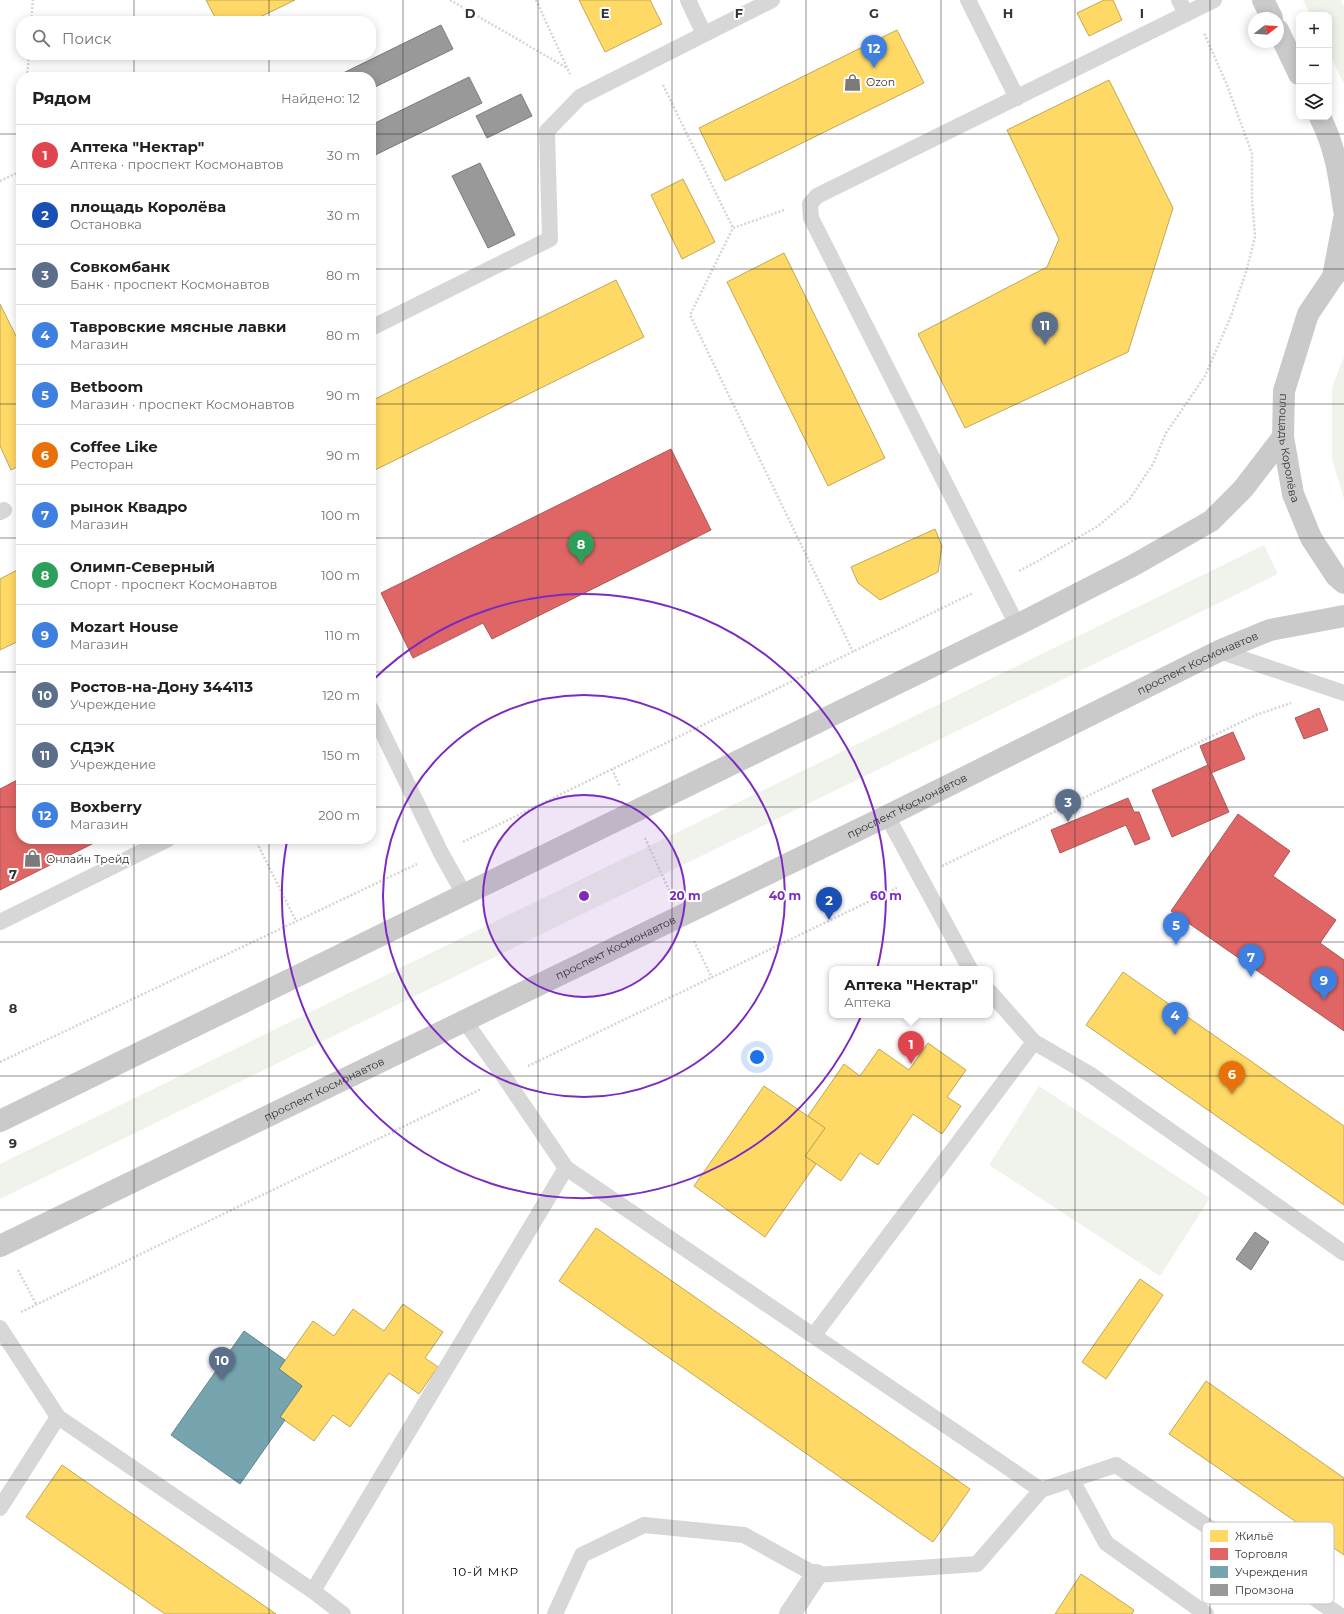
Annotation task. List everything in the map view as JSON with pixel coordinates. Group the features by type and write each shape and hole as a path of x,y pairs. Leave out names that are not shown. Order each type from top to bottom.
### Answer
{"main road":[{"path":"1263,0 1269,12"},
{"path":"1284,43 1296,68"},
{"path":"1322,120 1330,136 1337,166 1344,210"},
{"path":"1338,271 1344,219"},
{"name":"площадь Королёва","path":"1338,271 1308,314 1284,391 1283,438 1293,494 1311,538 1336,576 1344,583"},
{"path":"0,1121 1018,625 1134,565 1211,522 1244,489 1283,438"},
{"name":"проспект Космонавтов","path":"0,1246 887,816 1219,650 1270,630 1344,616"}],"street":[{"path":"790,1614 816,1575"}],"lane":[{"path":"688,0 704,34"},
{"path":"376,326 550,239 547,131 580,96 772,0"},
{"path":"968,0 1017,98"},
{"path":"1018,625 811,218 810,204 817,196 1017,98 1186,8 1214,0"},
{"path":"1219,650 1344,693"},
{"path":"377,737 464,894"},
{"path":"887,816 968,966"},
{"path":"0,922 158,844"},
{"path":"993,995 1034,1042 1091,1075 1344,1253"},
{"path":"464,1020 566,1168 1041,1490"},
{"path":"814,1335 1034,1042"},
{"path":"313,1591 566,1168"},
{"path":"0,1328 58,1417 313,1591 343,1614"},
{"path":"0,1508 58,1417"},
{"path":"555,1614 582,1555 644,1525 744,1535 816,1575 977,1564 1041,1490 1116,1465 1202,1523"},
{"path":"1072,1480 1106,1543 1206,1614"},
{"path":"1323,1604 1338,1614"}],"path":[{"path":"31,16 33,0"},
{"path":"450,0 567,68"},
{"path":"536,0 580,96"},
{"path":"0,1062 441,852 996,582 1038,561 1098,526 1129,500 1153,464 1166,433 1205,376 1231,316 1256,237 1252,200 1252,154 1227,85 1186,8"},
{"path":"27,72 29,60"},
{"path":"651,60 733,228"},
{"path":"0,181 16,173"},
{"path":"810,204 788,209 733,228 690,315 853,652"},
{"path":"18,1313 1256,715 1291,703"},
{"path":"632,812 712,978"},
{"path":"258,844 296,921"}],"shaded area":[{"path":"1303,0 1341,0 1344,7 1344,84 1332,59 1332,12 1309,12"},
{"path":"1344,356 1344,499 1332,459 1332,388"},
{"path":"1264,545 1278,574 0,1199 0,1164"},
{"path":"1039,1086 1210,1198 1160,1276 989,1165"}],"building: Жильё":[{"path":"206,0 295,0 262,16 214,16"},
{"path":"579,0 650,0 662,24 605,52"},
{"path":"1104,0 1113,0 1122,20 1089,36 1077,13"},
{"path":"897,30 924,83 725,181 699,128"},
{"path":"1109,80 1173,208 1128,352 965,428 918,334 1047,267 1059,239 1007,130"},
{"path":"683,179 715,242 682,259 651,195"},
{"path":"784,253 885,458 828,486 727,282"},
{"path":"616,280 644,337 376,470 376,399"},
{"path":"0,304 16,336 16,468 11,470 0,446"},
{"path":"935,529 942,546 938,572 880,600 858,583 851,567"},
{"path":"16,571 16,642 0,650 0,579"},
{"path":"1123,972 1344,1126 1344,1205 1086,1025"},
{"path":"928,1043 966,1070 947,1097 961,1106 942,1134 913,1114 878,1165 860,1153 841,1181 805,1156 825,1128 808,1116 844,1064 860,1076 879,1049 909,1070"},
{"path":"764,1086 825,1128 805,1156 816,1164 765,1237 694,1186"},
{"path":"596,1228 970,1489 933,1542 559,1281"},
{"path":"1140,1279 1163,1295 1106,1379 1082,1362"},
{"path":"403,1304 443,1332 425,1358 438,1367 419,1394 389,1373 350,1427 333,1415 314,1441 280,1417 302,1386 279,1369 313,1321 334,1336 353,1309 384,1331"},
{"path":"1206,1381 1344,1478 1344,1555 1334,1548 1334,1522 1296,1522 1169,1434"},
{"path":"62,1465 276,1614 165,1614 26,1517"},
{"path":"1081,1574 1134,1610 1132,1614 1055,1614"}],"building: Торговля":[{"path":"671,449 711,530 492,639 483,623 413,658 381,593"},
{"path":"1319,708 1328,730 1304,739 1295,718"},
{"path":"1233,732 1245,759 1211,773 1200,746"},
{"path":"1208,765 1229,812 1172,837 1152,790"},
{"path":"16,781 16,844 92,844 0,890 0,789"},
{"path":"1128,798 1134,812 1139,812 1150,839 1135,845 1126,825 1060,853 1051,830"},
{"path":"1238,814 1290,851 1273,876 1336,920 1320,943 1344,960 1344,1031 1171,911"}],"building: Учреждения":[{"path":"244,1331 285,1360 279,1369 302,1386 280,1417 285,1420 240,1484 171,1435"}],"building: Промзона":[{"path":"441,25 453,49 376,87 376,72 345,72 370,60 376,60 376,57"},
{"path":"469,77 482,103 376,155 376,123"},
{"path":"521,94 532,116 487,138 476,116"},
{"path":"480,163 515,235 488,248 452,176"},
{"path":"1255,1232 1269,1242 1251,1270 1236,1259"}],"place":[{"name":"Boxberry","path":"874,68"},
{"name":"Ozon","path":"853,82"},
{"name":"СДЭК","path":"1045,345"},
{"name":"Олимп-Северный","path":"581,564"},
{"name":"Совкомбанк","path":"1068,822"},
{"name":"Онлайн Трейд","path":"33,859"},
{"name":"площадь Королёва","path":"829,920"},
{"name":"Betboom","path":"1176,945"},
{"name":"рынок Квадро","path":"1251,977"},
{"name":"Mozart House","path":"1324,1000"},
{"name":"Тавровские мясные лавки","path":"1175,1035"},
{"name":"Аптека \"Нектар\"","path":"911,1064"},
{"name":"Coffee Like","path":"1232,1094"},
{"name":"Ростов-на-Дону 344113","path":"222,1380"}],"district":[{"name":"10-Й МКР","path":"486,1571"}]}
